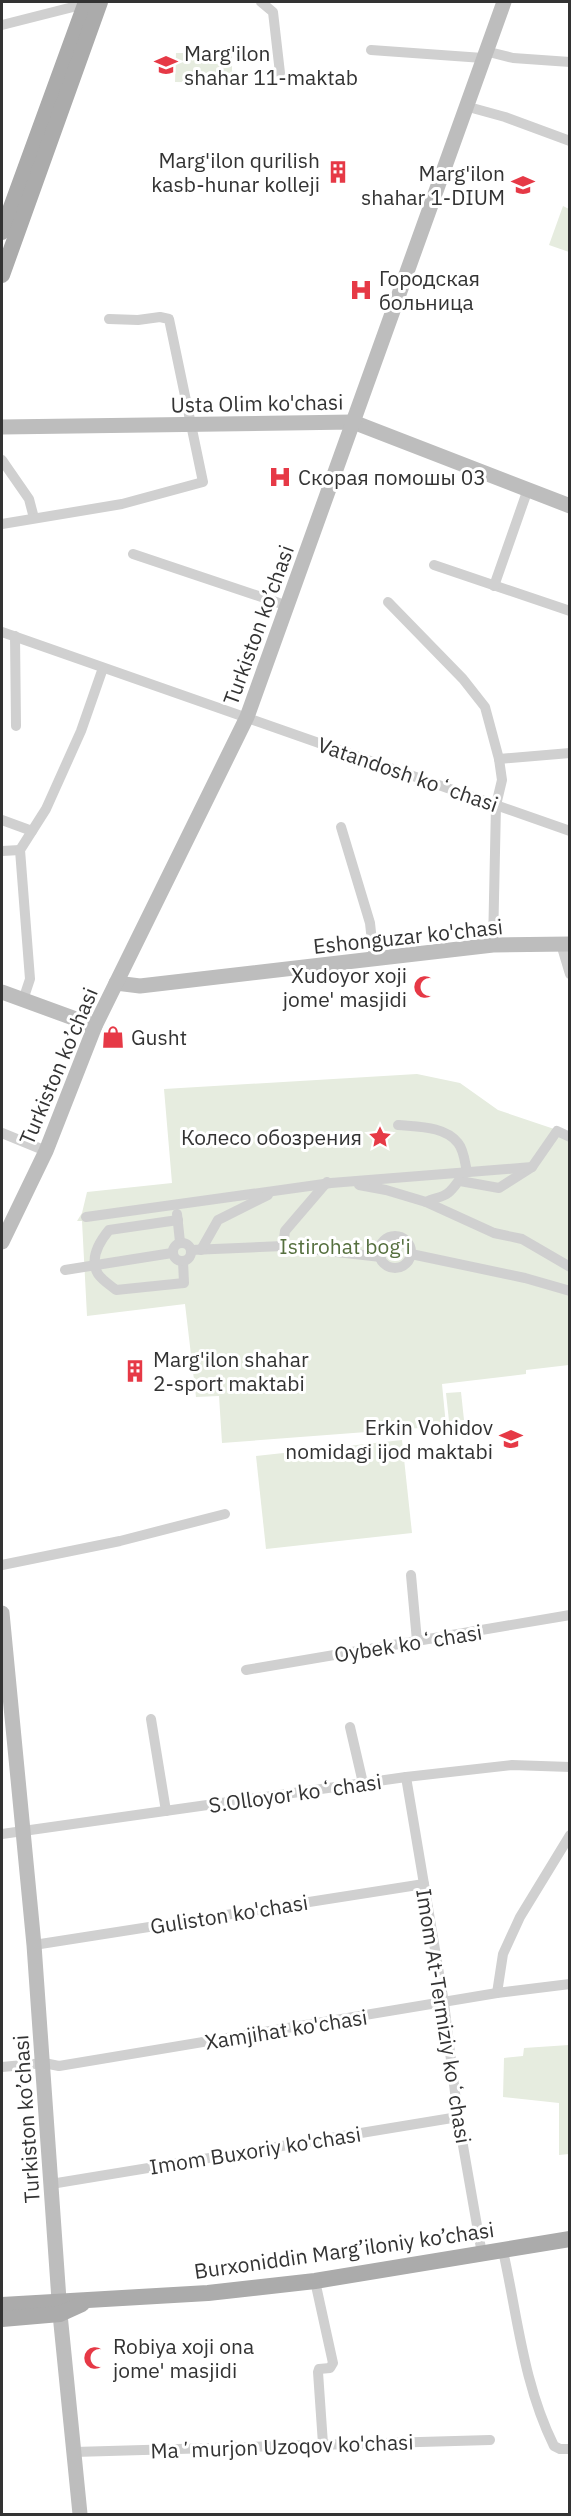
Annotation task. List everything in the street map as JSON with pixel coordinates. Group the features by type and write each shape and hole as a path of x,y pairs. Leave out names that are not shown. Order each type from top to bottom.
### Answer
{"main road":[{"name":"Turkiston ko’chasi","path":"2,1242 46,1151 96,1026 116,983 247,717 504,2"},
{"path":"2,232 90,6"},
{"path":"2,275 90,6"},
{"name":"Usta Olim ko'chasi","path":"2,427 353,422 570,506"},
{"name":"Eshonguzar ko'chasi","path":"116,983 140,986 492,945 565,944"},
{"path":"2,992 96,1026"},
{"name":"Turkiston ko’chasi","path":"2,1613 6,1720 22,1832 34,1945 44,2063 59,2307 80,2514"},
{"name":"Burxoniddin Marg’iloniy ko’chasi","path":"2,2319 88,2301 208,2293 315,2281 570,2239"},
{"name":"Burxoniddin Marg’iloniy ko’chasi","path":"2,2305 59,2307"}],"street":[{"path":"261,2 273,12 279,73"},
{"path":"2,25 90,6"},
{"path":"371,50 484,54 570,62"},
{"path":"465,106 505,117 570,141"},
{"path":"2,524 122,504 200,484 204,479 169,319 160,317 138,320 109,318"},
{"path":"2,460 29,499 34,518"},
{"path":"494,586 528,489"},
{"path":"133,554 288,606"},
{"path":"434,565 570,611"},
{"path":"388,602 463,679 485,707 499,759 502,780 496,805 492,945"},
{"name":"Vatandosh koʻchasi","path":"2,632 570,831"},
{"path":"15,636 16,726"},
{"path":"23,1000 30,979 20,850 46,809 81,731 103,668"},
{"path":"499,759 570,753"},
{"path":"2,820 32,831"},
{"path":"341,827 370,922 374,960"},
{"path":"2,851 20,850"},
{"name":"Eshonguzar ko'chasi","path":"565,944 564,960 570,974"},
{"path":"398,1125 442,1131 458,1143 464,1176"},
{"path":"464,1176 499,1188 532,1167 557,1131 570,1137"},
{"path":"2,1133 46,1151"},
{"path":"86,1217 330,1181 464,1176 532,1167"},
{"path":"426,1202 446,1195 464,1176"},
{"path":"330,1181 386,1190 426,1202 494,1233 522,1239 565,1259 570,1267"},
{"path":"283,1246 285,1231 330,1181"},
{"path":"180,1242 173,1247 172,1253 175,1259 183,1261 196,1250 218,1220 279,1190"},
{"path":"176,1205 180,1242"},
{"path":"177,1220 109,1230 101,1239 95,1265 98,1275 116,1290 184,1283 183,1261"},
{"path":"393,1236 406,1240 411,1254 403,1265 396,1268 383,1263 379,1256 381,1257 381,1243 393,1236"},
{"path":"180,1242 196,1250 283,1246 381,1257"},
{"path":"65,1270 172,1253"},
{"path":"411,1254 525,1278 570,1291"},
{"path":"2,1565 99,1546 225,1514"},
{"path":"411,1575 417,1641"},
{"name":"Oybek koʻchasi","path":"246,1670 570,1615"},
{"path":"151,1719 166,1812"},
{"path":"350,1727 363,1783"},
{"name":"S.Olloyor koʻchasi","path":"2,1834 406,1777 512,1765 570,1767"},
{"name":"Imom At-Termiziy koʻchasi","path":"406,1777 444,2003 458,2118 482,2254"},
{"path":"497,1993 502,1954 520,1917 570,1835"},
{"name":"Guliston ko'chasi","path":"34,1945 424,1884"},
{"name":"Xamjihat ko'chasi","path":"2,2067 44,2063 59,2066 497,1993 570,1984"},
{"name":"Imom Buxoriy ko'chasi","path":"51,2184 458,2118"},
{"path":"503,2251 519,2341 532,2393 554,2446 560,2449 570,2449"},
{"path":"315,2281 333,2363 330,2368 319,2369 318,2372 323,2444"},
{"name":"Maʼmurjon Uzoqov ko'chasi","path":"74,2452 490,2440"}],"green space":[{"path":"176,53 232,53 232,83 175,82"},
{"path":"563,206 569,209 569,252 549,245"},
{"name":"Istirohat bog'i","path":"417,1074 460,1083 498,1110 569,1134 569,1365 526,1370 526,1374 442,1384 446,1426 222,1443 219,1396 196,1397 185,1304 87,1316 82,1221 77,1221 82,1213 87,1192 172,1183 164,1089"},
{"path":"461,1392 464,1420 449,1421 446,1393"},
{"path":"402,1440 412,1533 266,1549 256,1456"},
{"path":"569,2045 569,2154 559,2155 559,2103 503,2097 504,2058 523,2056 524,2048"}],"place":[{"name":"Marg'ilon shahar 11-maktab","path":"166,65"},
{"name":"Marg'ilon qurilish kasb-hunar kolleji","path":"338,172"},
{"name":"Marg'ilon shahar 1-DIUM","path":"523,185"},
{"name":"Городская больница","path":"361,290"},
{"name":"Скорая помошы 03","path":"280,477"},
{"name":"Xudoyor xoji jome' masjidi","path":"425,987"},
{"name":"Gusht","path":"113,1037"},
{"name":"Колесо обозрения","path":"380,1137"},
{"name":"Marg'ilon shahar 2-sport maktabi","path":"135,1371"},
{"name":"Erkin Vohidov nomidagi ijod maktabi","path":"511,1439"},
{"name":"Robiya xoji ona jome' masjidi","path":"95,2358"}]}
